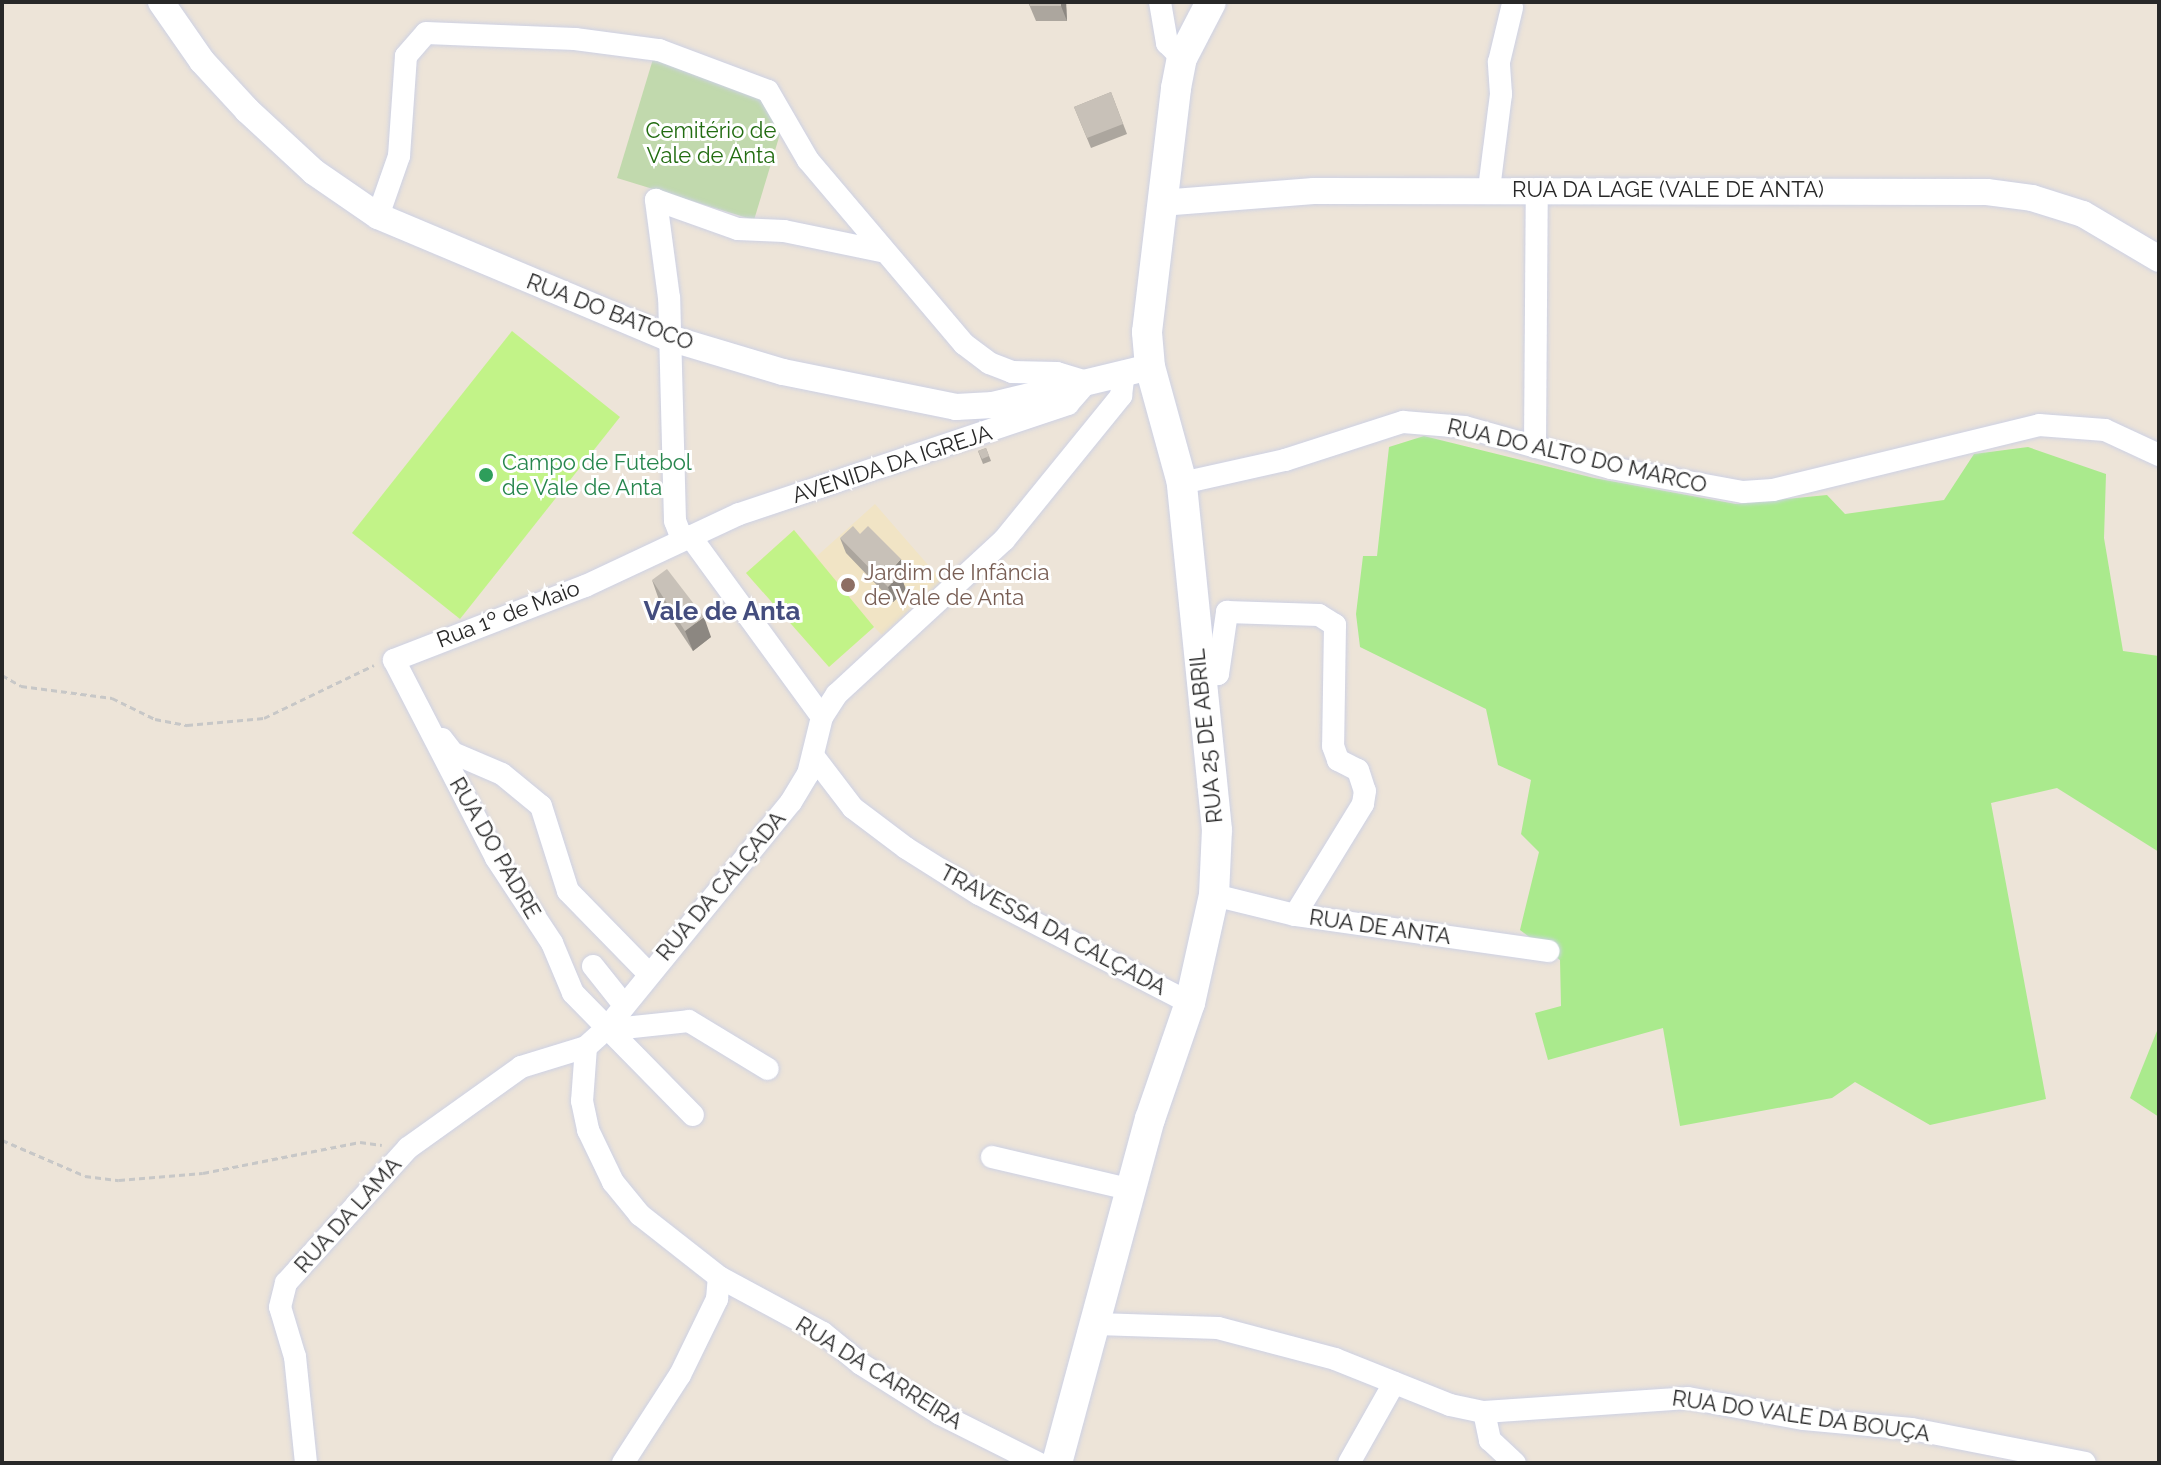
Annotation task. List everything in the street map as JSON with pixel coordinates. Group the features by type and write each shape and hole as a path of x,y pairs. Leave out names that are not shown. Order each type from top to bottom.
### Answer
{"main road":[{"name":"RUA 25 DE ABRIL","path":"1057,1463 1150,1119 1190,1003 1214,895 1217,830 1199,676 1182,483 1137,370 1182,58 1211,2"}],"street":[{"name":"RUA DO BATOCO","path":"161,2 202,61 247,110 314,172 378,216 666,337 783,372 956,407 993,405 1137,370"},
{"path":"1160,2 1167,43 1182,58"},
{"path":"1489,189 1501,94 1499,62 1512,8"},
{"path":"378,216 399,156 406,56 414,41 441,31 575,39 659,50 758,84 775,100 808,160 881,251 964,344 989,363 1087,382"},
{"path":"1535,447 1537,189"},
{"name":"RUA DA LAGE (VALE DE ANTA)","path":"1161,203 1314,191 1987,192 2083,214 2159,259"},
{"path":"822,717 675,521 666,337 669,298 656,200 738,229 784,231 881,251"},
{"name":"RUA DA CALÇADA","path":"586,1047 605,1030 648,973 791,802 814,757 822,717 837,694 1004,540 1121,396 1137,370"},
{"name":"AVENIDA DA IGREJA","path":"620,566 739,514 1068,404 1087,382"},
{"name":"RUA DO ALTO DO MARCO","path":"1182,483 1285,460 1403,422 1465,427 1611,468 1743,492 1773,490 2039,425 2105,430 2159,455"},
{"name":"Rua 1º de Maio","path":"394,660 550,601 620,566"},
{"path":"1199,676 1218,674 1227,612 1319,615 1335,625 1333,746 1338,760 1358,770 1365,791 1363,804 1295,915"},
{"name":"RUA DO PADRE","path":"394,660 496,858 552,943 573,993 605,1030 693,1115"},
{"path":"431,733 461,757 502,774 541,806 568,891 648,973"},
{"name":"TRAVESSA DA CALÇADA","path":"814,757 853,808 906,848 979,894 1190,1003"},
{"name":"RUA DE ANTA","path":"1214,895 1295,915 1548,951"},
{"path":"593,966 624,1005"},
{"path":"605,1030 689,1021 768,1069"},
{"name":"RUA DA LAMA","path":"306,1463 295,1357 281,1295 408,1148 521,1067 586,1047"},
{"name":"RUA DA CARREIRA","path":"586,1047 582,1101 588,1130 613,1182 640,1215 719,1277 823,1333 940,1414 1038,1463"},
{"path":"992,1157 1133,1190"},
{"path":"623,1463 680,1375 717,1299 719,1277"},
{"name":"RUA DO VALE DA BOUÇA","path":"1097,1324 1218,1328 1335,1359 1394,1383 1484,1412 1688,1398 1804,1419 1912,1429 2085,1463"},
{"path":"1349,1463 1394,1383"},
{"path":"1484,1412 1490,1440 1515,1463"}],"path":[{"path":"2,675 21,686 112,698 155,719 187,725 264,718 360,668 394,660"},
{"path":"2,1140 85,1176 119,1180 203,1173 360,1142 408,1148"}],"shaded area":[{"name":"Jardim de Infância de Vale de Anta","path":"875,504 942,581 882,635 874,627 829,667 746,573 794,530 817,556"}],"green space":[{"name":"Cemitério de Vale de Anta","path":"653,59 737,86 759,96 772,112 780,134 754,220 617,178"},
{"name":"Campo de Futebol de Vale de Anta","path":"512,331 620,417 460,619 352,533"},
{"path":"1424,436 1594,478 1736,504 1827,495 1845,514 1944,500 1974,454 2028,447 2106,474 2104,538 2123,651 2159,656 2159,852 2057,788 1991,803 2046,1099 1930,1125 1855,1082 1832,1098 1680,1126 1663,1028 1548,1060 1535,1013 1561,1006 1560,960 1520,930 1539,852 1521,834 1531,780 1498,765 1486,709 1360,647 1356,614 1363,556 1377,556 1389,447"},
{"path":"794,530 874,627 829,667 746,573"},
{"path":"2159,1026 2159,1117 2130,1098"}],"building":[{"path":"1029,2 1061,2 1061,6 1030,6"},
{"path":"1111,92 1123,124 1087,138 1074,107"},
{"path":"986,448 989,456 982,459 978,451"},
{"path":"853,526 860,534 868,526 901,559 893,568 900,575 888,587 840,538"},
{"path":"667,569 704,617 685,631 652,580"}],"place":[{"name":"Campo de Futebol de Vale de Anta","path":"486,475"},
{"name":"Jardim de Infância de Vale de Anta","path":"848,585"}],"district":[{"name":"Vale de Anta","path":"722,612"}]}
